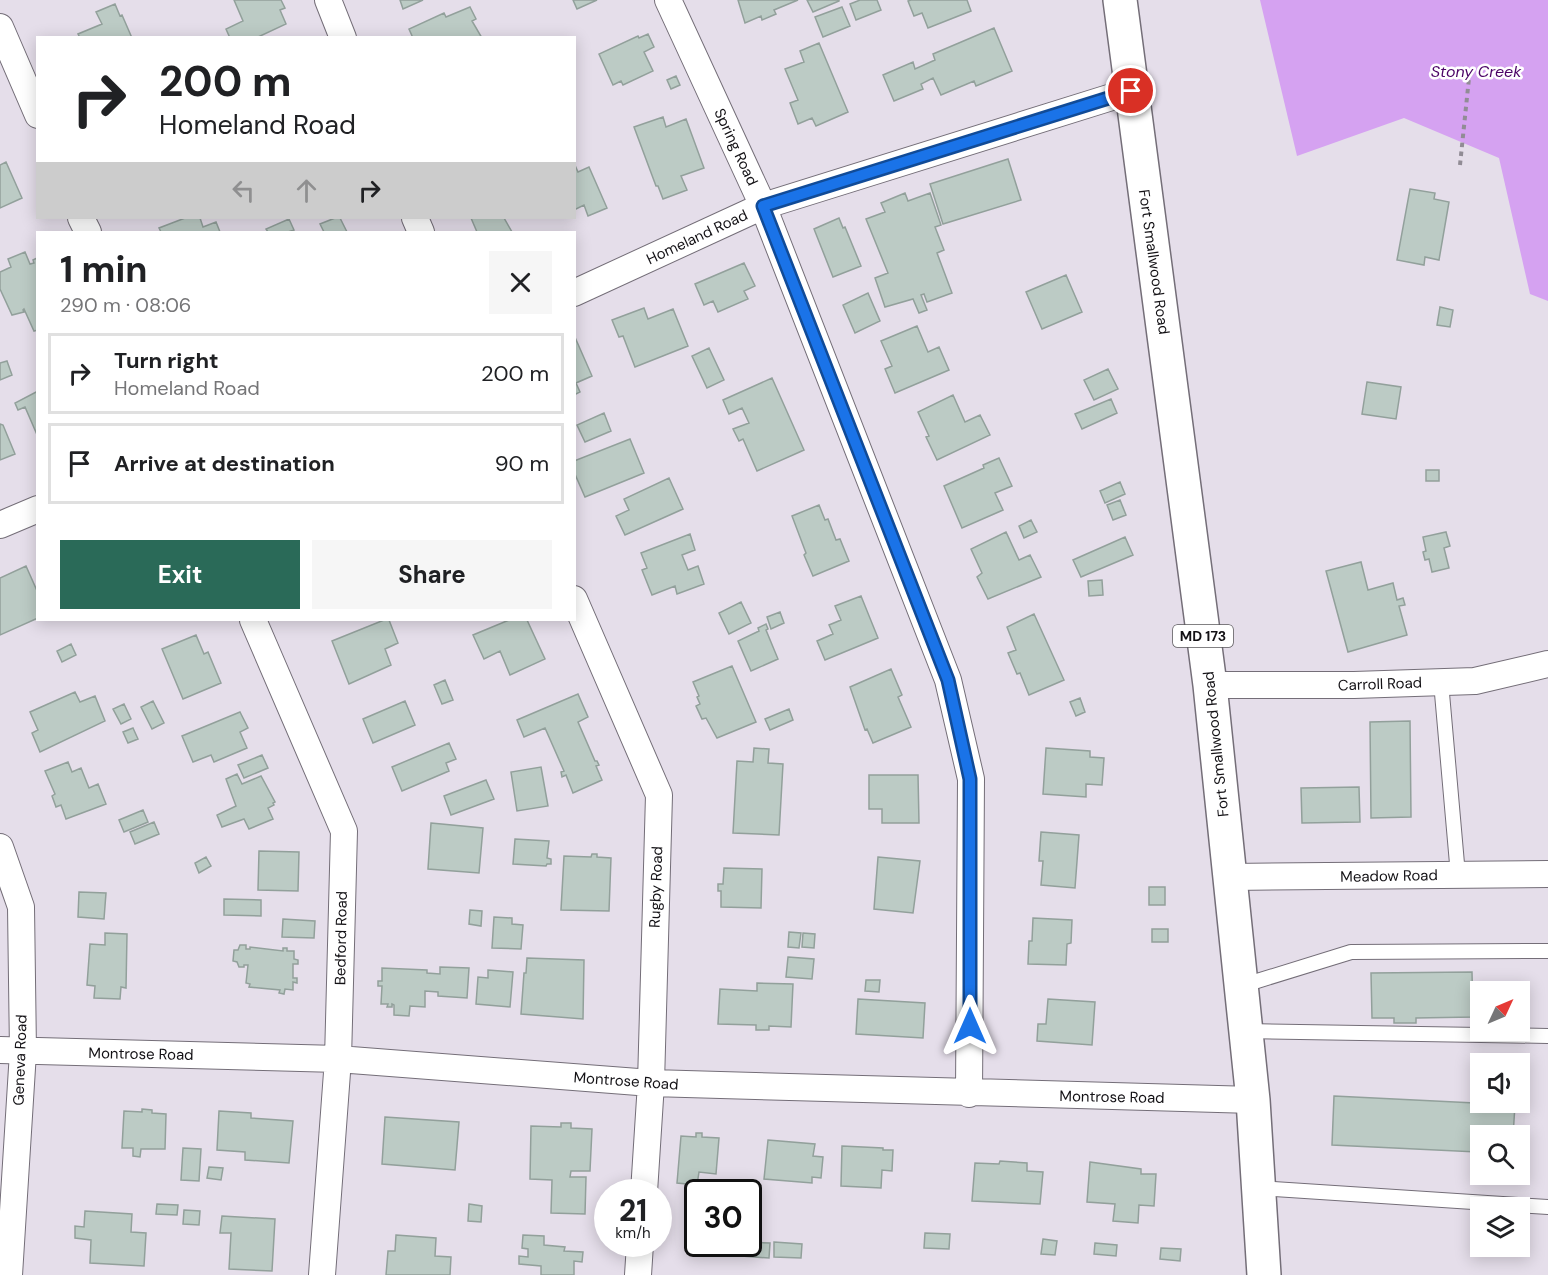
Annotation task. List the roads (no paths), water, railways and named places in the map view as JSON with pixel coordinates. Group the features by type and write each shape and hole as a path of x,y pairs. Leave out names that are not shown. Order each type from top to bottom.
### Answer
{"main road":[{"name":"Fort Smallwood Road","path":"1120,0 1210,685 1246,1031 1264,1275"}],"street":[{"path":"328,0 342,36"},
{"name":"Spring Road","path":"668,0 763,206 948,680 970,779 969,1094"},
{"path":"0,27 36,110"},
{"name":"Homeland Road","path":"576,292 763,206 1131,91"},
{"path":"0,525 36,510"},
{"name":"Rugby Road","path":"576,604 659,795 651,1083 645,1179"},
{"name":"Bedford Road","path":"253,621 344,831 338,1059 322,1275"},
{"name":"Carroll Road","path":"1210,685 1354,685 1475,681 1548,664"},
{"name":"Geneva Road","path":"0,848 21,907 11,1051 9,1275"},
{"name":"Meadow Road","path":"1230,877 1548,874"},
{"name":"Montrose Road","path":"11,1051 338,1059 651,1083 969,1094 1252,1100"},
{"path":"638,1275 639,1257"}],"lane":[{"path":"1441,682 1458,875"},
{"path":"1241,986 1352,952 1548,951"},
{"path":"1246,1031 1548,1036"},
{"path":"1258,1188 1548,1207"}],"water":[{"name":"Stony Creek","path":"1260,0 1548,0 1548,301 1530,294 1499,158 1404,118 1297,156"}]}
